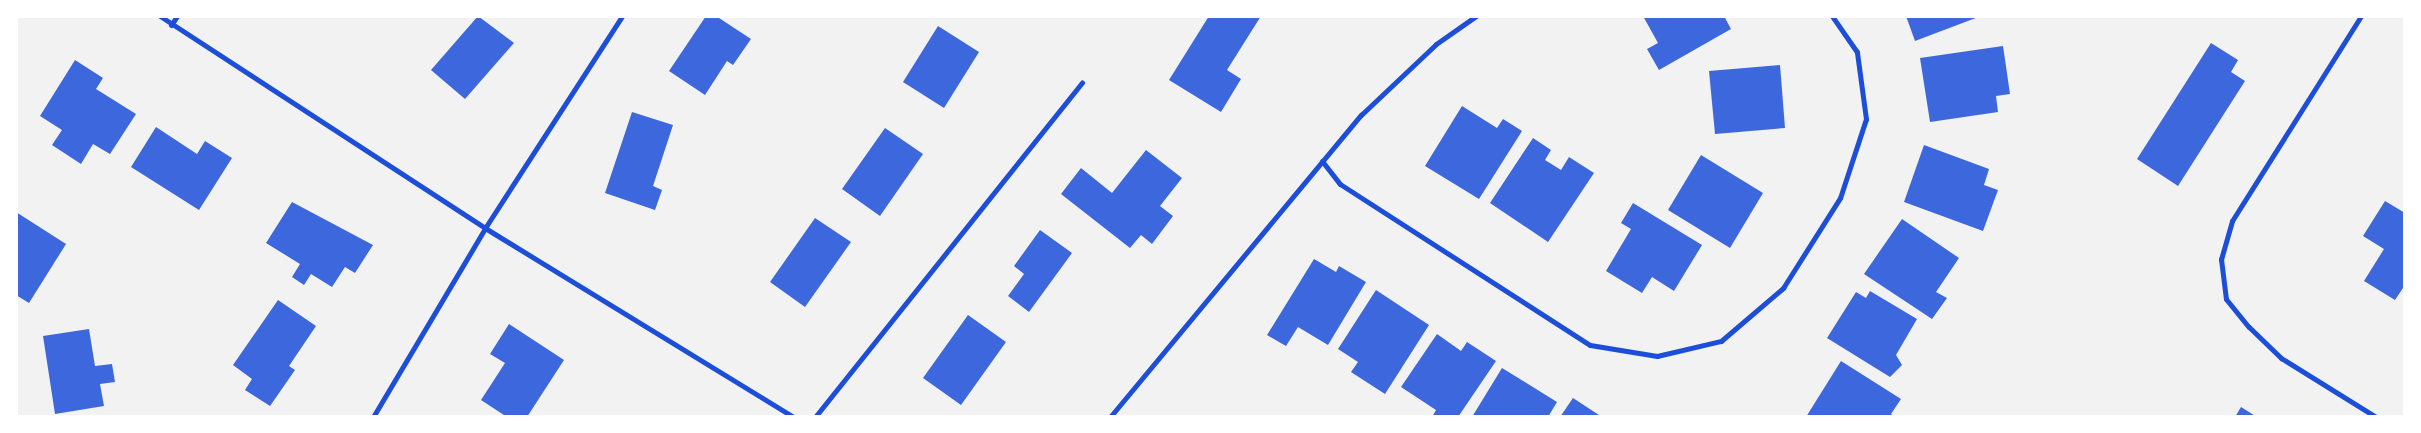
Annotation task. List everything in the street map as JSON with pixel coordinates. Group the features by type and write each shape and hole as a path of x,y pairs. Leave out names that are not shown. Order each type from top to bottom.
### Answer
{"street":[{"path":"160,16 485,228 794,417"},
{"path":"172,25 177,16"},
{"path":"373,417 485,228 622,16"},
{"path":"1110,417 1361,115 1436,44 1476,16"},
{"path":"1322,161 1340,184 1590,345 1657,356 1721,341 1783,288 1840,198 1866,119 1857,52 1832,16"},
{"path":"2361,16 2232,221 2221,259 2226,299 2281,358 2376,417"},
{"path":"815,417 1082,83"}],"building":[{"path":"478,16 514,43 465,99 431,70"},
{"path":"706,16 716,16 751,39 733,65 727,61 705,95 669,71"},
{"path":"1209,16 1261,16 1227,70 1241,79 1221,112 1169,80"},
{"path":"1643,16 1724,16 1731,29 1659,70 1647,49 1658,43"},
{"path":"1906,16 1981,16 1915,41"},
{"path":"938,26 979,52 944,108 903,82"},
{"path":"2211,43 2238,60 2231,72 2245,81 2178,186 2137,159"},
{"path":"2003,46 2010,94 1996,96 1998,112 1930,122 1920,58"},
{"path":"75,60 103,78 96,89 136,114 110,154 93,144 81,164 52,145 62,130 40,116"},
{"path":"1780,65 1785,128 1715,134 1709,71"},
{"path":"1462,106 1497,128 1503,119 1522,131 1479,199 1425,166"},
{"path":"632,112 673,125 653,186 662,190 655,210 605,193"},
{"path":"156,127 197,154 205,141 232,158 199,210 131,167"},
{"path":"885,128 923,154 880,216 842,189"},
{"path":"1533,138 1551,150 1545,160 1561,170 1569,157 1594,173 1548,242 1490,203"},
{"path":"1924,145 1989,169 1984,185 1998,190 1983,231 1904,202"},
{"path":"1146,150 1182,178 1160,206 1173,216 1152,244 1141,235 1130,248 1061,194 1081,168 1112,193"},
{"path":"1701,155 1763,193 1730,248 1668,210"},
{"path":"2385,201 2405,213 2405,285 2395,300 2364,281 2384,249 2363,236"},
{"path":"292,202 373,245 355,273 345,267 332,287 311,274 304,285 292,277 300,264 266,243"},
{"path":"1633,203 1702,245 1674,291 1652,277 1642,293 1606,271 1631,229 1621,223"},
{"path":"16,212 66,244 29,303 16,295"},
{"path":"815,218 851,242 805,307 770,282"},
{"path":"1902,219 1959,258 1936,292 1947,298 1932,319 1864,274"},
{"path":"1040,230 1072,253 1029,312 1008,296 1024,274 1014,266"},
{"path":"1314,259 1336,272 1339,266 1366,282 1328,345 1298,327 1286,346 1267,335"},
{"path":"1376,290 1429,325 1385,394 1351,372 1358,362 1338,349"},
{"path":"1870,291 1917,319 1896,355 1902,365 1890,377 1827,338 1856,292 1866,298"},
{"path":"278,300 316,326 289,366 295,370 270,406 245,390 252,379 233,365"},
{"path":"968,315 1006,342 961,405 923,378"},
{"path":"509,324 564,360 527,417 507,417 481,400 505,363 490,354"},
{"path":"89,329 95,366 112,364 115,382 100,384 104,406 55,414 43,336"},
{"path":"1437,334 1461,351 1467,342 1496,361 1458,417 1432,417 1436,410 1401,387"},
{"path":"1841,361 1901,399 1891,414 1895,417 1806,417"},
{"path":"1502,368 1557,402 1548,417 1472,417"},
{"path":"1573,398 1602,417 1560,417"},
{"path":"2241,407 2257,417 2235,417"}]}
